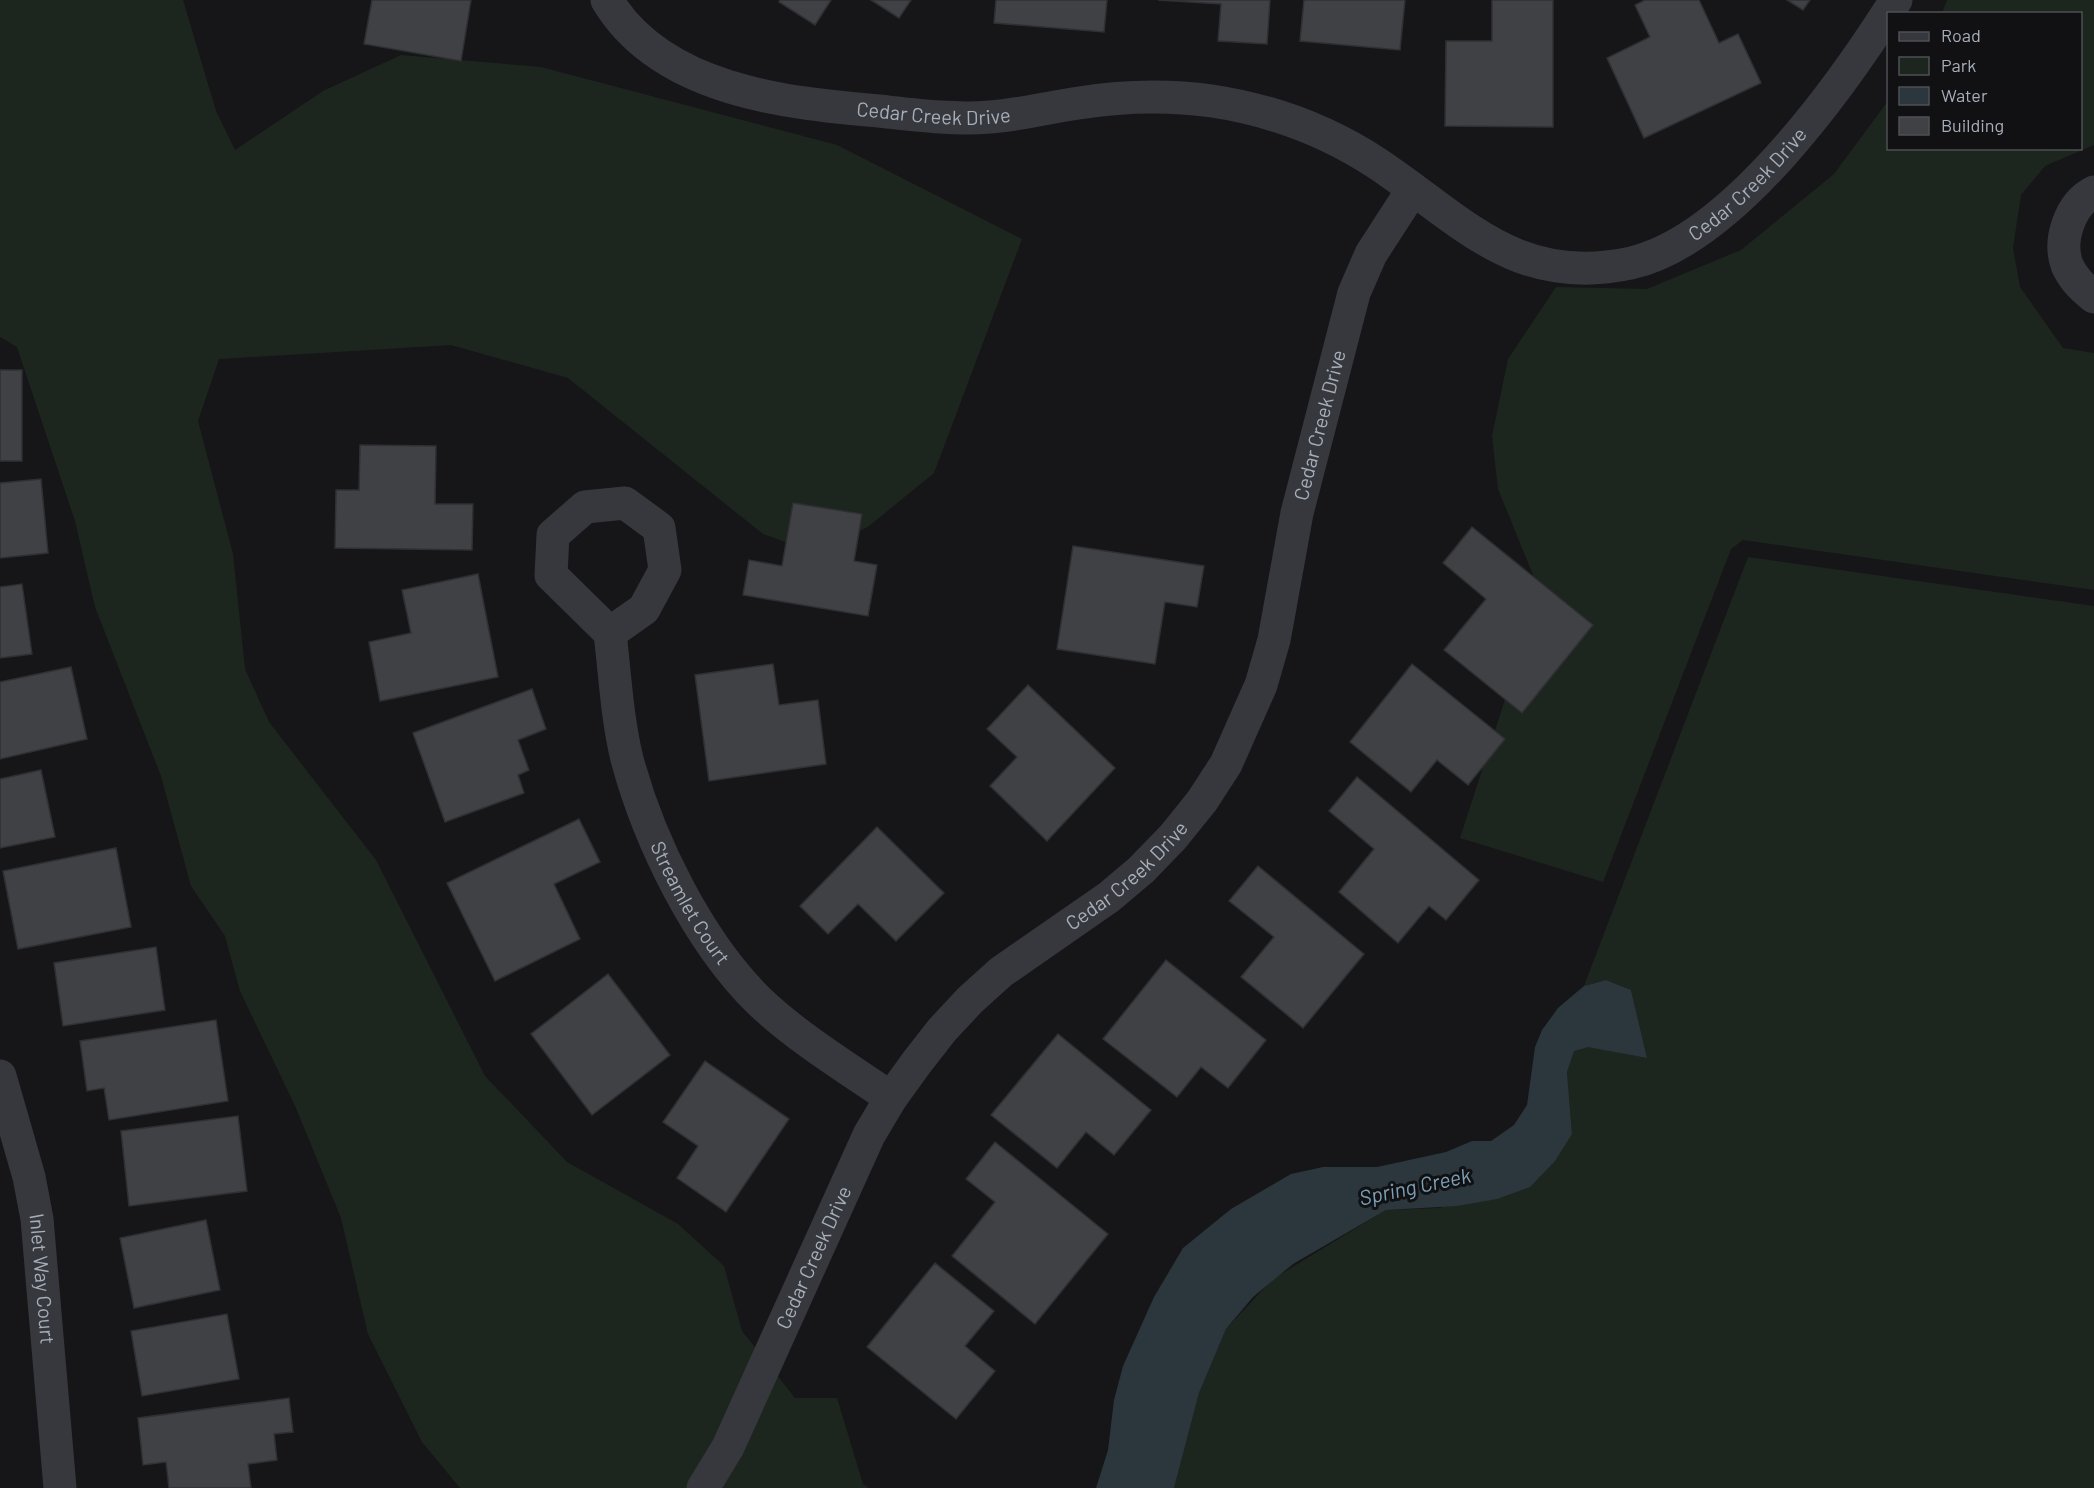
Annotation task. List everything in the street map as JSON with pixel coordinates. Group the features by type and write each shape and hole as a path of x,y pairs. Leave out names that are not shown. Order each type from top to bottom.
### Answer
{"street":[{"name":"Cedar Creek Drive","path":"607,0 614,11 646,45 682,68 722,85 852,109 946,118 992,117 1123,97 1207,100 1250,107 1296,122 1336,140 1377,163 1474,235 1510,254 1551,265 1593,268 1634,262 1674,246 1708,224 1771,166 1830,98 1857,62 1887,14"},
{"name":"Cedar Creek Drive","path":"703,1488 728,1447 869,1135 891,1098 942,1030 993,979 1034,946 1109,897 1141,870 1173,837 1202,801 1226,764 1261,685 1274,640 1297,513 1354,293 1371,254 1413,189"},
{"path":"2094,192 2082,201 2069,219 2064,244 2067,265 2079,285 2094,297"},
{"name":"Streamlet Court","path":"610,633 627,759 642,806 677,887 701,928 758,1000 790,1028 891,1098"},
{"name":"Inlet Way Court","path":"0,1076 29,1177 37,1219 60,1488"}],"green space":[{"path":"0,0 183,0 216,111 235,150 323,91 401,55 541,67 837,145 1022,239 934,473 869,526 819,554 763,534 568,378 451,345 219,359 198,421 233,554 245,669 269,722 376,860 485,1076 567,1162 678,1224 724,1266 742,1331 795,1398 837,1398 863,1484 869,1488 460,1488 422,1442 368,1334 341,1218 296,1108 240,991 225,936 191,886 161,776 95,607 75,521 17,347 0,337"},
{"path":"1947,0 2094,0 2094,145 2045,166 2021,195 2013,248 2020,287 2063,348 2094,353 2094,590 1743,540 1731,549 1603,882 1460,838 1540,592 1498,489 1492,436 1508,359 1556,287 1647,289 1741,250 1834,174 1887,102 1887,150 2082,150 2082,12 1942,12"},
{"path":"1748,557 2094,606 2094,1488 1174,1488 1199,1393 1226,1329 1273,1279 1386,1210 1440,1208 1572,1134 1567,1072 1574,1050 1588,1046 1647,1058 1631,990 1606,980 1584,986"}],"water":[{"name":"Spring Creek","path":"1606,980 1631,990 1647,1058 1588,1047 1574,1051 1567,1072 1572,1134 1555,1161 1530,1187 1497,1199 1457,1206 1386,1210 1293,1264 1253,1297 1226,1329 1199,1393 1174,1488 1096,1488 1108,1450 1114,1400 1123,1366 1154,1297 1183,1248 1231,1209 1291,1174 1323,1167 1377,1167 1446,1152 1472,1141 1491,1141 1514,1125 1527,1105 1535,1047 1542,1030 1558,1008 1584,986"}],"building":[{"path":"372,0 471,0 461,61 364,44"},
{"path":"780,0 831,0 815,25 779,2"},
{"path":"871,0 911,0 899,18"},
{"path":"996,0 1107,0 1104,32 994,23"},
{"path":"1158,0 1270,0 1267,44 1218,41 1221,4"},
{"path":"1304,0 1405,0 1400,50 1300,41"},
{"path":"1492,0 1553,0 1553,127 1445,126 1446,41 1492,41"},
{"path":"1645,0 1699,0 1719,43 1738,34 1761,83 1644,138 1607,58 1650,37 1635,5"},
{"path":"1787,0 1810,0 1803,10"},
{"path":"0,370 22,370 22,461 0,461"},
{"path":"360,445 436,446 435,504 473,504 472,550 335,548 336,490 359,490"},
{"path":"41,479 48,553 0,558 0,483"},
{"path":"793,503 862,514 854,561 877,565 868,616 743,595 749,560 782,566"},
{"path":"1472,527 1593,625 1522,713 1444,650 1486,599 1443,563"},
{"path":"1073,546 1204,566 1197,607 1165,602 1155,664 1057,649"},
{"path":"478,574 498,677 380,701 369,642 411,633 402,590"},
{"path":"22,584 32,654 0,658 0,587"},
{"path":"773,664 779,705 818,700 826,764 709,781 695,675"},
{"path":"1412,664 1505,739 1468,785 1437,760 1411,792 1350,742"},
{"path":"71,667 87,739 0,759 0,682"},
{"path":"1028,685 1115,768 1047,841 990,786 1017,757 987,729"},
{"path":"532,689 546,729 518,740 529,770 518,775 524,793 445,822 413,733"},
{"path":"41,770 55,837 0,848 0,779"},
{"path":"1357,777 1479,880 1446,920 1429,906 1398,943 1339,892 1374,849 1329,811"},
{"path":"579,819 600,862 554,884 580,939 495,981 447,883"},
{"path":"877,827 944,893 896,941 858,904 828,934 800,906"},
{"path":"116,848 131,927 18,949 3,871"},
{"path":"1258,866 1364,954 1303,1028 1241,977 1274,937 1229,901"},
{"path":"156,947 165,1010 63,1026 54,963"},
{"path":"1166,960 1266,1040 1228,1088 1201,1067 1177,1097 1103,1039"},
{"path":"608,974 670,1055 592,1115 531,1034"},
{"path":"216,1020 228,1101 109,1120 104,1088 87,1091 80,1041"},
{"path":"1058,1034 1151,1110 1114,1155 1086,1132 1057,1168 991,1115"},
{"path":"705,1061 789,1119 726,1212 677,1178 698,1146 663,1122"},
{"path":"238,1116 247,1191 129,1206 121,1131"},
{"path":"995,1142 1108,1234 1035,1324 952,1256 995,1202 966,1179"},
{"path":"206,1220 220,1290 134,1308 120,1238"},
{"path":"935,1263 994,1311 965,1346 995,1371 956,1419 867,1347"},
{"path":"227,1314 239,1379 142,1396 131,1331"},
{"path":"289,1398 293,1432 274,1434 277,1460 248,1464 251,1488 169,1488 166,1462 143,1465 138,1418"}]}
